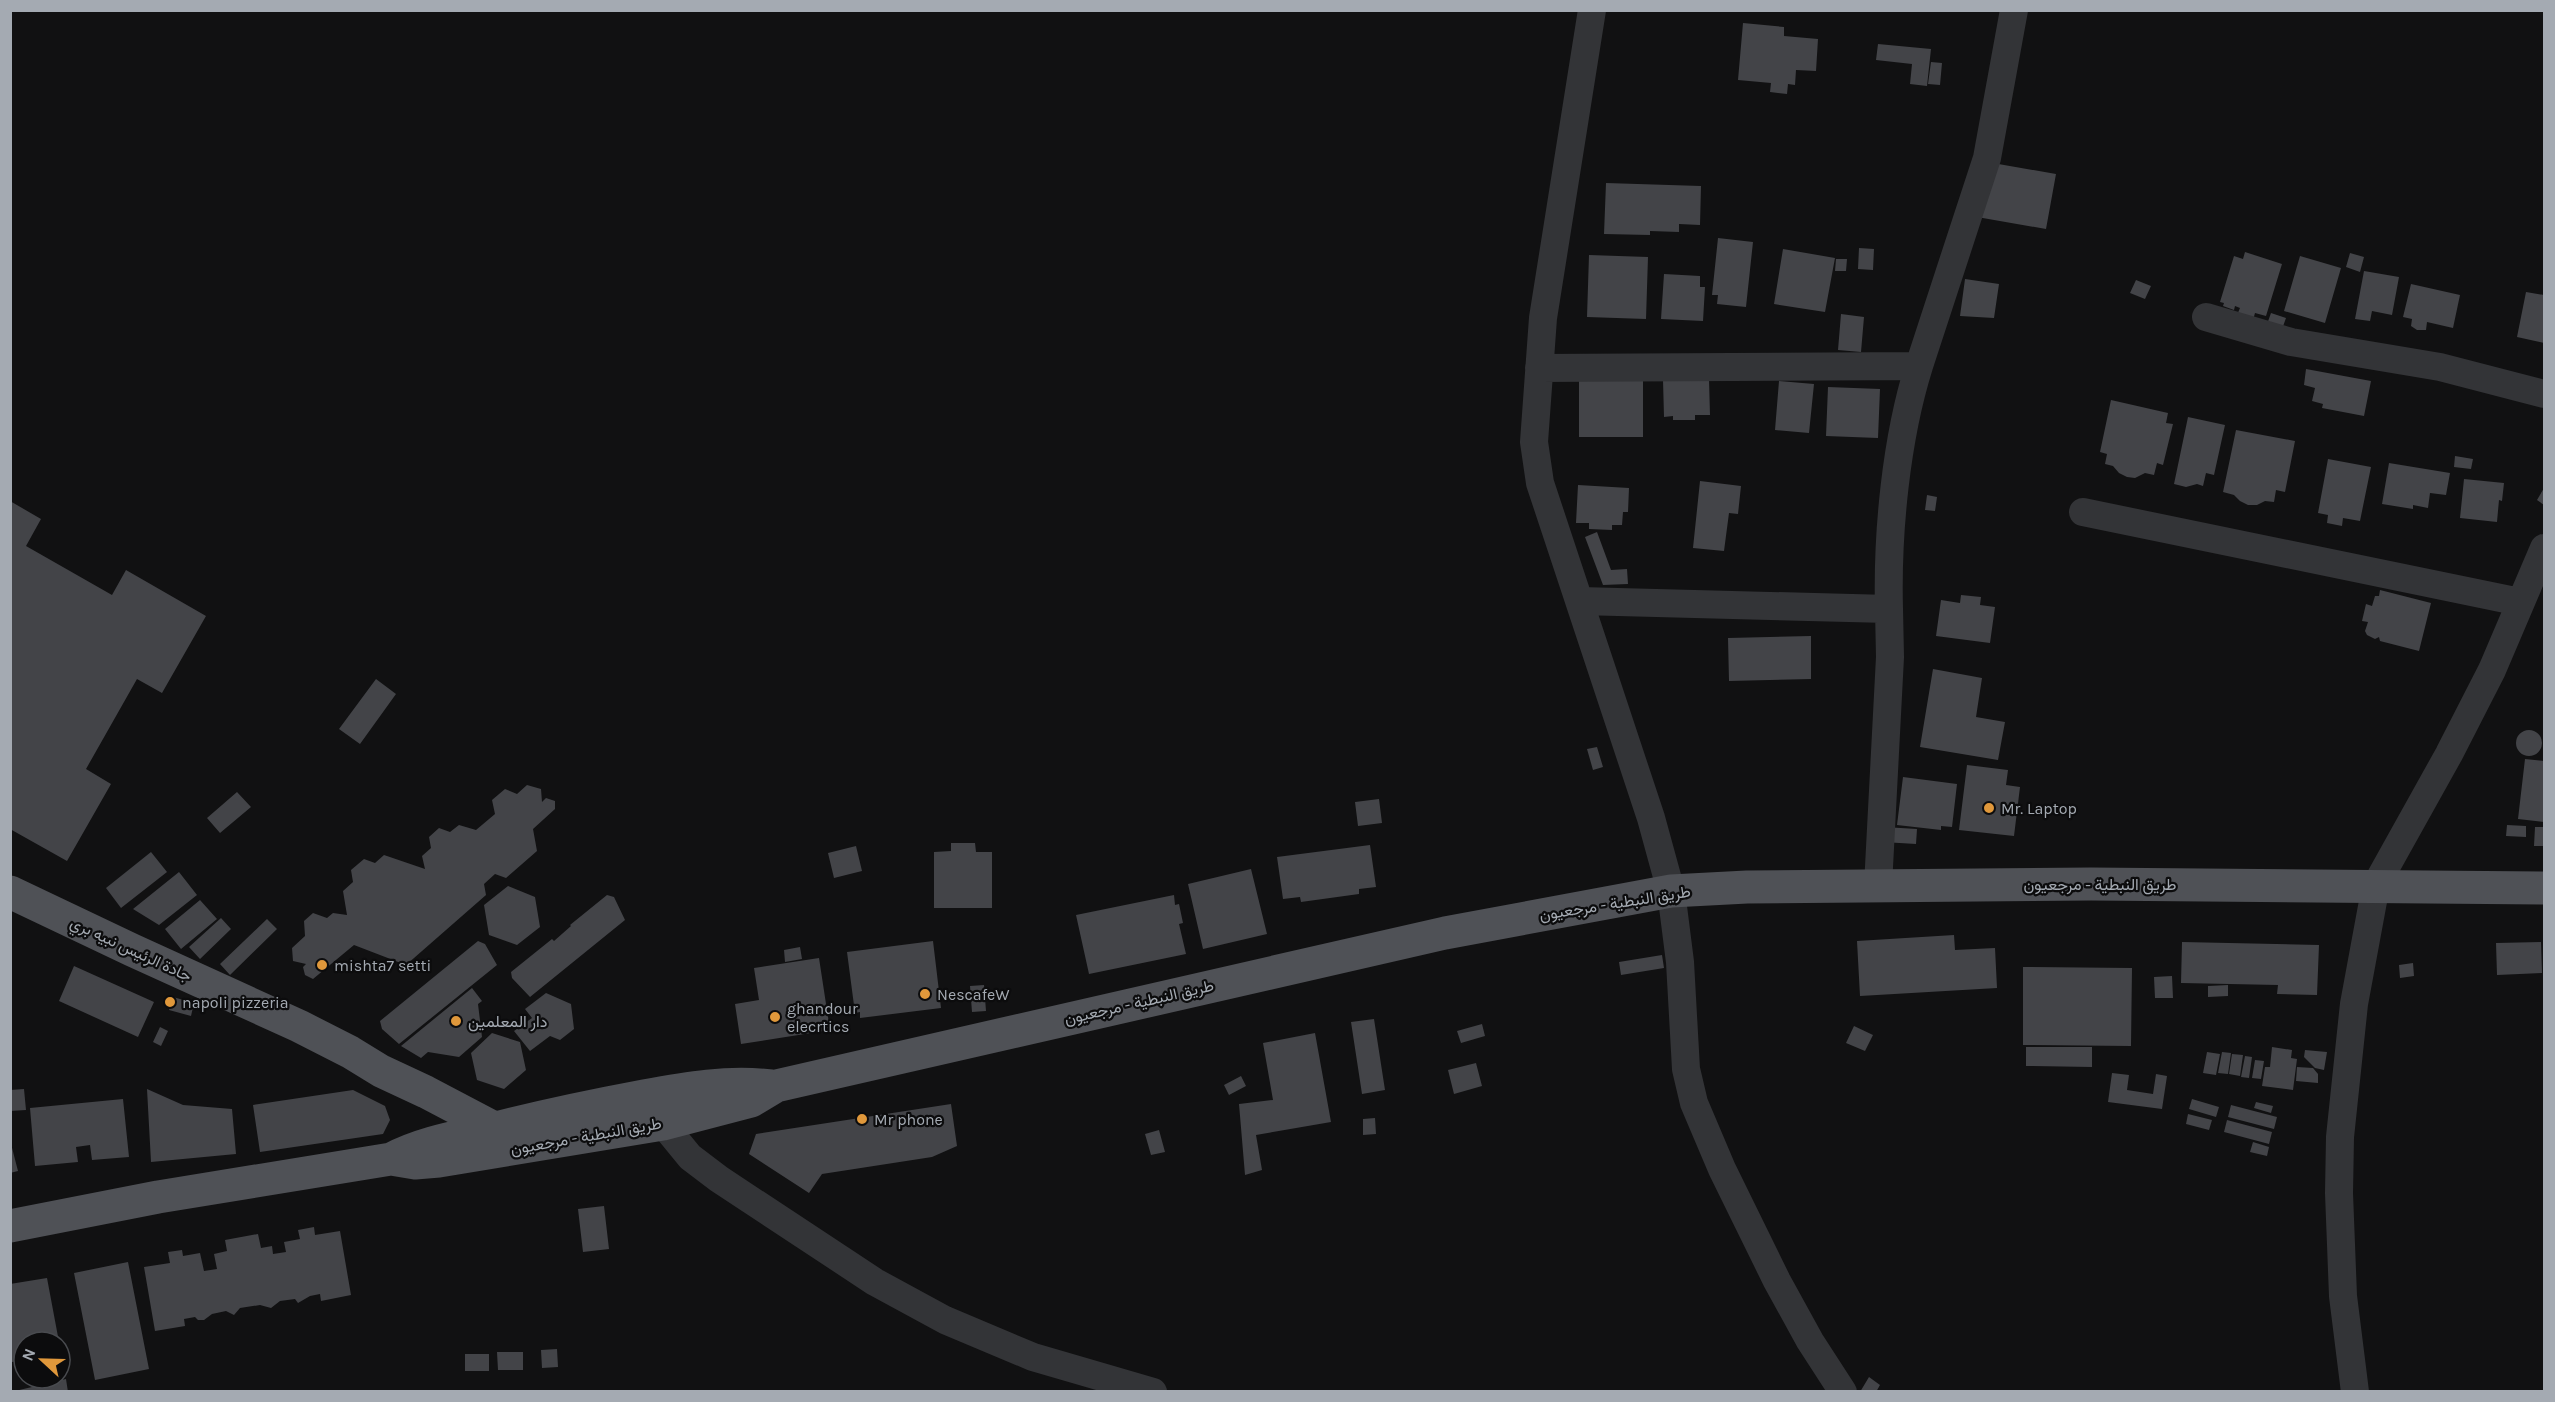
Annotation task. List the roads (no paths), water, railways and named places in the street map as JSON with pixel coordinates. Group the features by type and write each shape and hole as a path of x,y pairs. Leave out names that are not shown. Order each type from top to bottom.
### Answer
{"main road":[{"name":"طريق النبطية - مرجعيون","path":"521,1135 572,1109 718,1084 747,1083 776,1086 1445,933 1671,891 1878,886 2376,885 2544,888"},
{"name":"جادة الرئيس نبيه بري","path":"10,892 350,1052 375,1056 485,1101 521,1135"},
{"name":"طريق النبطية - مرجعيون","path":"10,1226 158,1197 391,1159 415,1163 521,1135 663,1124 752,1101 776,1086"}],"street":[{"path":"1592,10 1543,318 1534,442 1540,483 1651,818 1671,891 1680,962 1686,1069 1694,1103 1722,1169 1777,1281 1810,1341 1843,1392"},
{"path":"1878,886 1890,657 1890,560 1903,426 1919,366 1988,158 2014,10"},
{"path":"2206,317 2292,342 2440,367 2544,394"},
{"path":"1539,368 1919,366"},
{"path":"2083,513 2520,602"},
{"path":"2355,1392 2343,1285 2339,1193 2340,1137 2354,1004 2376,885 2470,713 2508,635 2544,548"},
{"path":"1580,601 1889,609"},
{"path":"648,1096 663,1124 690,1157 719,1179 875,1282 945,1320 1033,1357 1153,1392"}],"place":[{"name":"Mr. Laptop","path":"1989,808"},
{"name":"mishta7 setti","path":"322,965"},
{"name":"NescafeW","path":"925,994"},
{"name":"napoli pizzeria","path":"170,1002"},
{"name":"ghandour elecrtics","path":"775,1017"},
{"name":"دار المعلمين","path":"456,1021"},
{"name":"Mr phone","path":"862,1119"}]}
